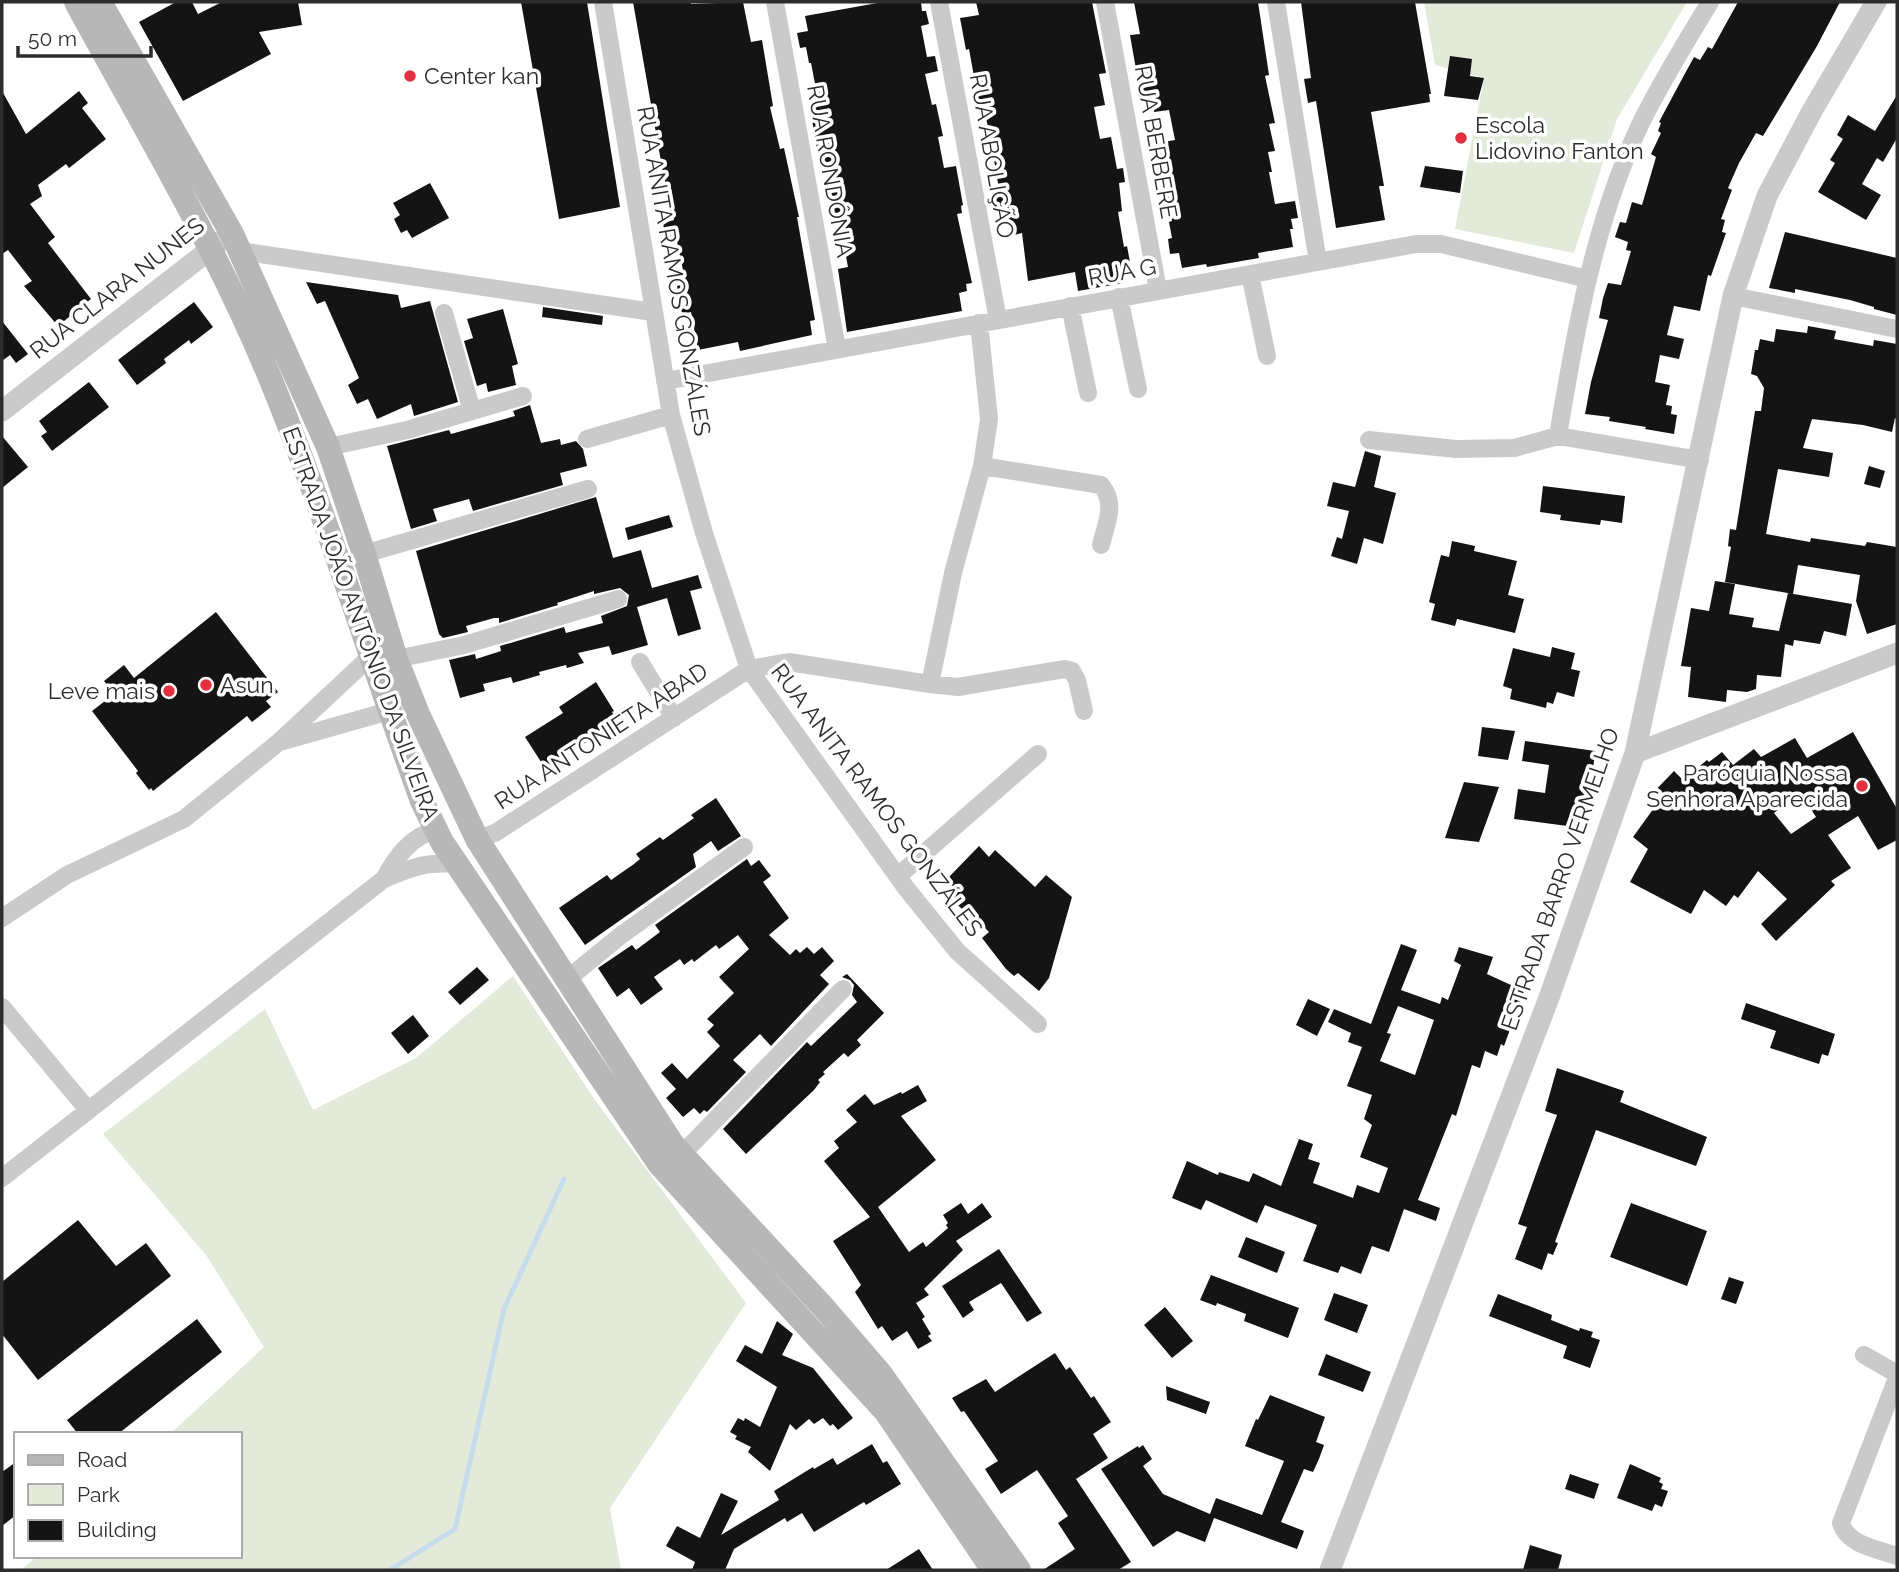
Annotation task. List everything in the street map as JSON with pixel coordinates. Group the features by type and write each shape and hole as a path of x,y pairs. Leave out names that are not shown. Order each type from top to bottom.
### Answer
{"main road":[{"name":"ESTRADA JOÃO ANTÔNIO DA SILVEIRA","path":"76,2 210,248 268,372 318,504 422,802 436,830 456,864 660,1165 886,1412 993,1570"},
{"name":"ESTRADA JOÃO ANTÔNIO DA SILVEIRA","path":"100,2 236,242 328,447 396,659 418,714 477,839 565,981 673,1145 825,1309 880,1373 1019,1570"},
{"path":"436,830 460,842 497,871"}],"street":[{"name":"RUA ANITA RAMOS GONZÁLES","path":"603,2 671,415 704,533 749,670 898,876 957,951 1038,1024"},
{"name":"RUA RONDÔNIA","path":"775,2 837,349"},
{"name":"RUA ABOLIÇÃO","path":"939,2 998,320"},
{"name":"RUA BERBERE","path":"1105,2 1158,290"},
{"path":"1276,2 1318,262"},
{"path":"1558,436 1588,279 1612,194 1640,126 1710,2"},
{"name":"ESTRADA BARRO VERMELHO","path":"1330,1570 1546,1007 1635,753 1700,460 1733,296 1767,196 1812,111 1876,2"},
{"name":"RUA CLARA NUNES","path":"2,411 210,248 236,242"},
{"path":"236,242 653,312"},
{"name":"RUA G","path":"664,381 1416,244 1441,244 1588,279"},
{"path":"1250,274 1267,356"},
{"path":"1733,296 1897,329"},
{"path":"1119,298 1138,390"},
{"path":"1070,306 1088,393"},
{"path":"444,313 471,411"},
{"path":"930,684 953,573 982,466 989,419 979,323"},
{"path":"328,447 396,432 523,397"},
{"path":"587,439 671,415"},
{"path":"1369,440 1456,449 1514,448 1558,436 1700,460"},
{"path":"982,466 1101,485 1110,495 1101,545"},
{"path":"364,554 588,489"},
{"path":"396,659 464,645 618,599"},
{"path":"1635,753 1897,653"},
{"path":"2,918 66,875 184,819 279,742 371,656"},
{"path":"640,662 674,718"},
{"path":"749,670 789,662 958,687 1065,668 1072,671 1077,680 1084,711"},
{"name":"RUA ANTONIETA ABAD","path":"477,839 495,833 749,670"},
{"path":"279,742 389,711"},
{"path":"898,876 1038,754"},
{"path":"384,879 394,861 412,842 420,835 436,830"},
{"path":"565,981 620,936 744,847"},
{"path":"2,1178 384,879 418,865 456,864"},
{"path":"682,1154 843,989"},
{"path":"2,1007 88,1110"},
{"path":"1864,1354 1897,1376 1841,1523 1844,1532 1853,1540 1897,1556"}],"green space":[{"path":"1424,2 1687,2 1617,119 1574,253 1455,229 1484,78 1435,65"},
{"path":"513,976 595,1100 746,1303 610,1508 621,1570 21,1570 35,1558 242,1558 242,1432 172,1432 264,1347 206,1255 103,1134 265,1009 313,1110 416,1058"}],"building":[{"path":"176,2 192,2 198,14 222,2 298,2 302,25 259,32 271,54 183,101 139,22"},
{"path":"521,2 587,2 620,207 559,219"},
{"path":"633,2 743,2 751,42 762,40 773,106 770,107 780,149 784,148 799,217 815,320 810,321 812,335 740,351 738,342 698,350 691,312 682,314 677,286 686,284 676,237 666,239 663,223 674,220 663,173"},
{"path":"883,2 921,2 922,11 926,11 929,24 921,26 927,57 935,56 938,71 925,74 932,105 936,104 943,136 938,137 944,168 956,166 963,205 962,213 957,214 972,283 966,284 967,291 959,293 962,311 847,332 838,269 848,267 842,235 839,236 828,173 822,174 817,149 808,96 817,94 811,63 806,47 800,48 797,33 808,31 805,16"},
{"path":"976,2 1092,2 1106,73 1099,74 1105,105 1094,107 1100,139 1111,137 1117,169 1123,168 1125,182 1119,183 1122,211 1118,212 1132,273 1122,275 1123,283 1078,291 1075,272 1028,281 1022,233 1010,236 1006,217 997,218 992,190 999,189 991,142 983,103 979,104 969,49 966,50 960,18 979,15"},
{"path":"1134,2 1258,2 1269,75 1265,76 1275,123 1269,124 1275,151 1268,152 1272,172 1269,172 1275,204 1295,201 1298,218 1291,219 1293,229 1290,229 1293,247 1258,253 1259,258 1207,267 1206,264 1182,268 1179,253 1170,254 1168,239 1172,238 1169,222 1172,221 1167,191 1159,192 1151,144 1175,140 1169,110 1154,112 1151,96 1141,98 1130,35 1140,34"},
{"path":"1301,2 1415,2 1431,94 1430,102 1371,112 1384,186 1379,186 1385,220 1336,228 1316,101 1308,103 1304,79 1311,78"},
{"path":"1738,2 1840,2 1763,136 1756,133 1739,163 1728,188 1732,190 1721,219 1725,220 1722,232 1726,233 1711,276 1708,275 1700,311 1674,306 1667,335 1684,339 1679,359 1660,355 1655,382 1670,385 1666,405 1672,406 1671,414 1677,415 1674,434 1609,421 1610,417 1585,414 1608,320 1599,318 1603,298 1608,283 1621,285 1631,251 1626,250 1628,242 1615,237 1620,222 1626,223 1632,202 1642,205 1656,157 1651,154 1661,133 1658,131 1659,122 1682,79 1694,57 1700,60 1708,47 1712,49"},
{"path":"1450,56 1472,59 1470,76 1484,78 1478,100 1444,96"},
{"path":"2,91 26,134 79,91 88,103 82,108 106,139 69,168 66,164 38,185 42,196 30,204 55,237 48,243 91,299 58,326 24,286 32,281 8,250 2,254"},
{"path":"1897,95 1897,138 1883,162 1877,158 1862,184 1881,195 1866,220 1818,192 1835,163 1830,160 1843,139 1837,135 1848,115 1875,131"},
{"path":"1425,166 1463,171 1460,193 1420,187"},
{"path":"430,183 449,218 412,238 407,230 401,233 394,219 400,215 393,203"},
{"path":"1785,232 1897,258 1897,315 1850,300 1795,289 1795,293 1769,288"},
{"path":"306,282 398,295 401,308 430,301 458,402 414,416 411,404 377,419 368,399 357,404 348,385 359,378 325,301 317,304"},
{"path":"194,302 213,327 191,344 189,340 164,359 166,363 137,385 118,360"},
{"path":"543,307 603,316 602,325 542,317"},
{"path":"503,309 518,364 512,366 516,385 488,392 486,383 477,386 464,341 473,338 467,319"},
{"path":"2,321 28,354 16,363 10,355 2,361"},
{"path":"1808,326 1836,331 1834,339 1873,346 1874,340 1897,344 1897,419 1895,418 1892,432 1863,425 1812,419 1803,448 1833,453 1829,477 1778,469 1766,534 1810,542 1811,538 1865,546 1867,542 1897,547 1897,624 1867,634 1856,601 1860,575 1798,565 1793,594 1725,582 1731,547 1728,546 1730,529 1736,530 1755,411 1761,411 1764,388 1757,376 1751,374 1755,350 1758,350 1760,339 1774,342 1776,329 1807,333"},
{"path":"89,382 109,407 52,451 41,436 47,432 39,421"},
{"path":"530,405 541,443 560,439 561,445 576,441 583,449 587,466 560,473 563,485 473,511 469,499 433,509 437,521 411,529 387,446 449,430 451,434 515,416 513,411"},
{"path":"2,436 28,467 2,488"},
{"path":"1365,451 1381,456 1374,487 1396,493 1383,544 1364,538 1357,564 1331,556 1337,537 1342,539 1349,511 1327,506 1333,482 1355,487"},
{"path":"1869,466 1885,471 1880,488 1864,484"},
{"path":"1543,486 1625,496 1622,523 1601,520 1600,525 1560,520 1561,515 1540,512"},
{"path":"596,497 613,558 641,550 652,588 698,575 702,588 690,591 701,629 678,636 667,598 637,607 648,645 612,655 609,646 578,653 584,663 539,672 540,675 513,683 511,677 483,684 485,691 460,698 449,660 475,654 476,659 501,651 500,646 564,627 566,633 603,623 601,616 627,606 629,595 620,588 594,594 594,591 499,623 499,618 494,618 466,626 468,632 443,638 439,634 416,551"},
{"path":"669,515 673,527 628,540 625,528"},
{"path":"1452,541 1475,546 1474,551 1517,561 1508,595 1524,599 1515,633 1457,619 1455,626 1431,620 1435,604 1429,602 1441,555 1449,557"},
{"path":"1715,581 1735,584 1729,614 1754,618 1752,627 1779,631 1788,593 1852,604 1846,636 1824,631 1820,644 1794,640 1793,646 1785,644 1781,677 1757,675 1756,689 1747,692 1727,690 1726,702 1688,697 1691,667 1681,666 1691,608 1709,611"},
{"name":"Asun","path":"216,612 278,692 266,701 271,707 252,722 247,716 153,791 151,788 149,790 136,773 138,771 92,711 114,694 104,681 124,665 134,678"},
{"path":"1552,647 1575,653 1571,669 1580,671 1574,697 1557,692 1553,704 1547,702 1546,708 1510,699 1512,689 1503,686 1513,648 1550,657"},
{"path":"596,682 618,722 545,768 525,737 563,713 559,707"},
{"path":"1482,727 1515,731 1508,760 1478,756"},
{"path":"1853,732 1897,809 1897,840 1878,850 1858,816 1828,835 1851,868 1831,881 1835,885 1776,941 1761,924 1787,899 1758,871 1738,898 1734,895 1726,906 1704,890 1691,914 1630,882 1648,849 1633,837 1654,808 1646,800 1674,771 1683,780 1707,760 1709,762 1722,752 1733,765 1754,749 1761,757 1795,738 1807,758","holes":["1800,792 1816,817 1791,834 1774,813"]},
{"path":"1525,741 1595,751 1593,770 1598,771 1594,799 1578,797 1575,827 1514,819 1518,789 1545,793 1549,765 1522,761"},
{"path":"1464,782 1499,787 1479,842 1445,838"},
{"path":"716,798 741,836 718,851 711,841 693,854 696,867 585,945 559,908 607,875 611,880 634,864 640,859 636,854 660,837 663,840 694,818 691,815"},
{"path":"979,846 989,857 995,850 1035,887 1046,875 1072,897 1049,978 1039,991 1018,973 1014,976 1006,969 982,938 989,932 946,894 953,887 950,884 953,881 949,877"},
{"path":"747,859 751,866 759,860 771,876 763,882 789,918 769,935 790,955 796,949 800,953 807,947 814,954 822,947 834,961 820,975 829,984 771,1046 760,1034 733,1060 746,1072 707,1112 704,1110 700,1114 694,1108 683,1117 666,1098 676,1089 661,1073 672,1063 687,1079 720,1046 707,1032 714,1025 707,1019 734,993 719,977 749,949 738,935 719,949 716,945 694,962 692,959 684,965 680,959 654,977 663,989 641,1005 629,988 617,997 598,968 632,945 636,950 660,932 655,925"},
{"path":"1401,944 1417,950 1401,990 1440,1004 1442,997 1448,1000 1461,965 1454,961 1459,947 1493,957 1487,974 1524,991 1504,1046 1501,1044 1497,1056 1485,1051 1480,1068 1472,1065 1456,1116 1452,1114 1418,1200 1440,1208 1436,1221 1404,1209 1389,1252 1372,1246 1361,1274 1341,1266 1338,1273 1303,1261 1317,1225 1265,1205 1257,1223 1206,1200 1201,1210 1172,1198 1187,1161 1218,1175 1219,1172 1249,1182 1253,1173 1281,1186 1299,1139 1313,1144 1308,1159 1320,1163 1313,1183 1353,1198 1357,1185 1379,1193 1388,1168 1360,1157 1372,1125 1364,1119 1372,1095 1347,1086 1362,1047 1348,1042 1351,1033 1328,1022 1334,1009 1371,1024","holes":["1398,1006 1434,1020 1415,1075 1380,1061"]},
{"path":"477,967 489,980 460,1005 448,992"},
{"path":"847,974 884,1013 857,1040 861,1045 848,1057 844,1053 823,1072 825,1074 818,1080 820,1082 814,1090 746,1154 723,1129 807,1042 811,1046 857,1002 852,995 854,985 842,977"},
{"path":"1308,999 1330,1009 1317,1036 1296,1025"},
{"path":"1746,1003 1835,1034 1828,1056 1822,1054 1819,1064 1770,1048 1776,1031 1741,1019"},
{"path":"413,1015 429,1036 408,1054 391,1033"},
{"path":"1557,1068 1624,1091 1620,1102 1707,1137 1696,1166 1596,1130 1555,1242 1558,1243 1553,1255 1548,1253 1542,1270 1515,1259 1527,1227 1518,1224 1557,1115 1545,1111"},
{"path":"918,1085 927,1101 901,1116 936,1160 878,1207 909,1252 923,1242 926,1247 948,1228 943,1215 961,1203 968,1214 982,1203 992,1217 956,1241 963,1250 924,1289 929,1295 916,1303 925,1317 922,1319 932,1341 918,1349 907,1331 892,1341 882,1326 878,1329 855,1292 861,1285 833,1241 870,1217 824,1161 839,1148 834,1141 857,1122 846,1110 865,1094 874,1105"},
{"path":"1631,1203 1707,1231 1687,1286 1610,1257"},
{"path":"78,1220 116,1266 146,1243 171,1276 38,1380 2,1334 2,1282"},
{"path":"1246,1237 1285,1252 1277,1273 1238,1257"},
{"path":"999,1249 1042,1313 1027,1322 1001,1283 969,1302 974,1310 963,1318 942,1286"},
{"path":"1211,1275 1299,1308 1288,1338 1244,1321 1246,1314 1200,1300"},
{"path":"1729,1277 1744,1282 1736,1304 1721,1299"},
{"path":"1334,1293 1368,1305 1357,1333 1324,1320"},
{"path":"1498,1294 1552,1315 1551,1320 1579,1331 1580,1328 1593,1332 1591,1337 1600,1340 1590,1368 1563,1358 1567,1346 1489,1316"},
{"path":"1165,1307 1193,1341 1172,1358 1144,1325"},
{"path":"197,1319 222,1352 121,1432 76,1432 67,1420"},
{"path":"777,1321 793,1334 782,1355 813,1368 853,1418 838,1430 823,1418 814,1424 809,1419 796,1430 790,1424 770,1471 748,1452 751,1447 735,1439 737,1436 730,1432 738,1418 744,1421 745,1418 760,1427 777,1387 736,1361 745,1345 762,1354"},
{"path":"1055,1353 1066,1370 1070,1367 1091,1398 1094,1396 1111,1422 1093,1434 1108,1458 1076,1479 1131,1562 1118,1570 1043,1570 1075,1549 1058,1523 1068,1516 1037,1470 1001,1494 985,1469 998,1461 952,1398 986,1379 995,1392"},
{"path":"1326,1354 1371,1372 1363,1392 1318,1375"},
{"path":"1166,1386 1210,1402 1206,1414 1167,1400"},
{"path":"1270,1395 1325,1417 1316,1442 1324,1445 1319,1459 1313,1472 1304,1469 1281,1522 1304,1531 1297,1549 1214,1518 1205,1542 1177,1531 1153,1547 1101,1469 1143,1445 1152,1459 1143,1466 1163,1494 1210,1514 1216,1498 1262,1515 1284,1461 1245,1446"},
{"path":"872,1444 883,1463 887,1461 901,1484 866,1505 864,1502 814,1532 802,1513 787,1522 785,1518 734,1549 725,1570 692,1570 695,1562 666,1546 677,1526 700,1538 721,1493 738,1501 721,1535 779,1500 774,1491 813,1467 814,1469 833,1458 837,1465"},
{"path":"14,1463 14,1517 2,1526 2,1472"},
{"path":"1630,1464 1661,1478 1661,1489 1668,1491 1662,1507 1655,1504 1652,1511 1617,1498"},
{"path":"1570,1474 1599,1484 1594,1499 1565,1489"},
{"path":"1530,1545 1562,1555 1558,1570 1523,1570"},
{"path":"919,1549 933,1570 886,1570"}],"waterway":[{"path":"390,1570 455,1529 504,1309 564,1179"}],"place":[{"name":"Center kan","path":"410,76"},
{"name":"Escola Lidovino Fanton","path":"1461,138"},
{"name":"Asun","path":"206,685"},
{"name":"Leve mais","path":"169,691"},
{"name":"Paróquia Nossa Senhora Aparecida","path":"1862,786"}]}
